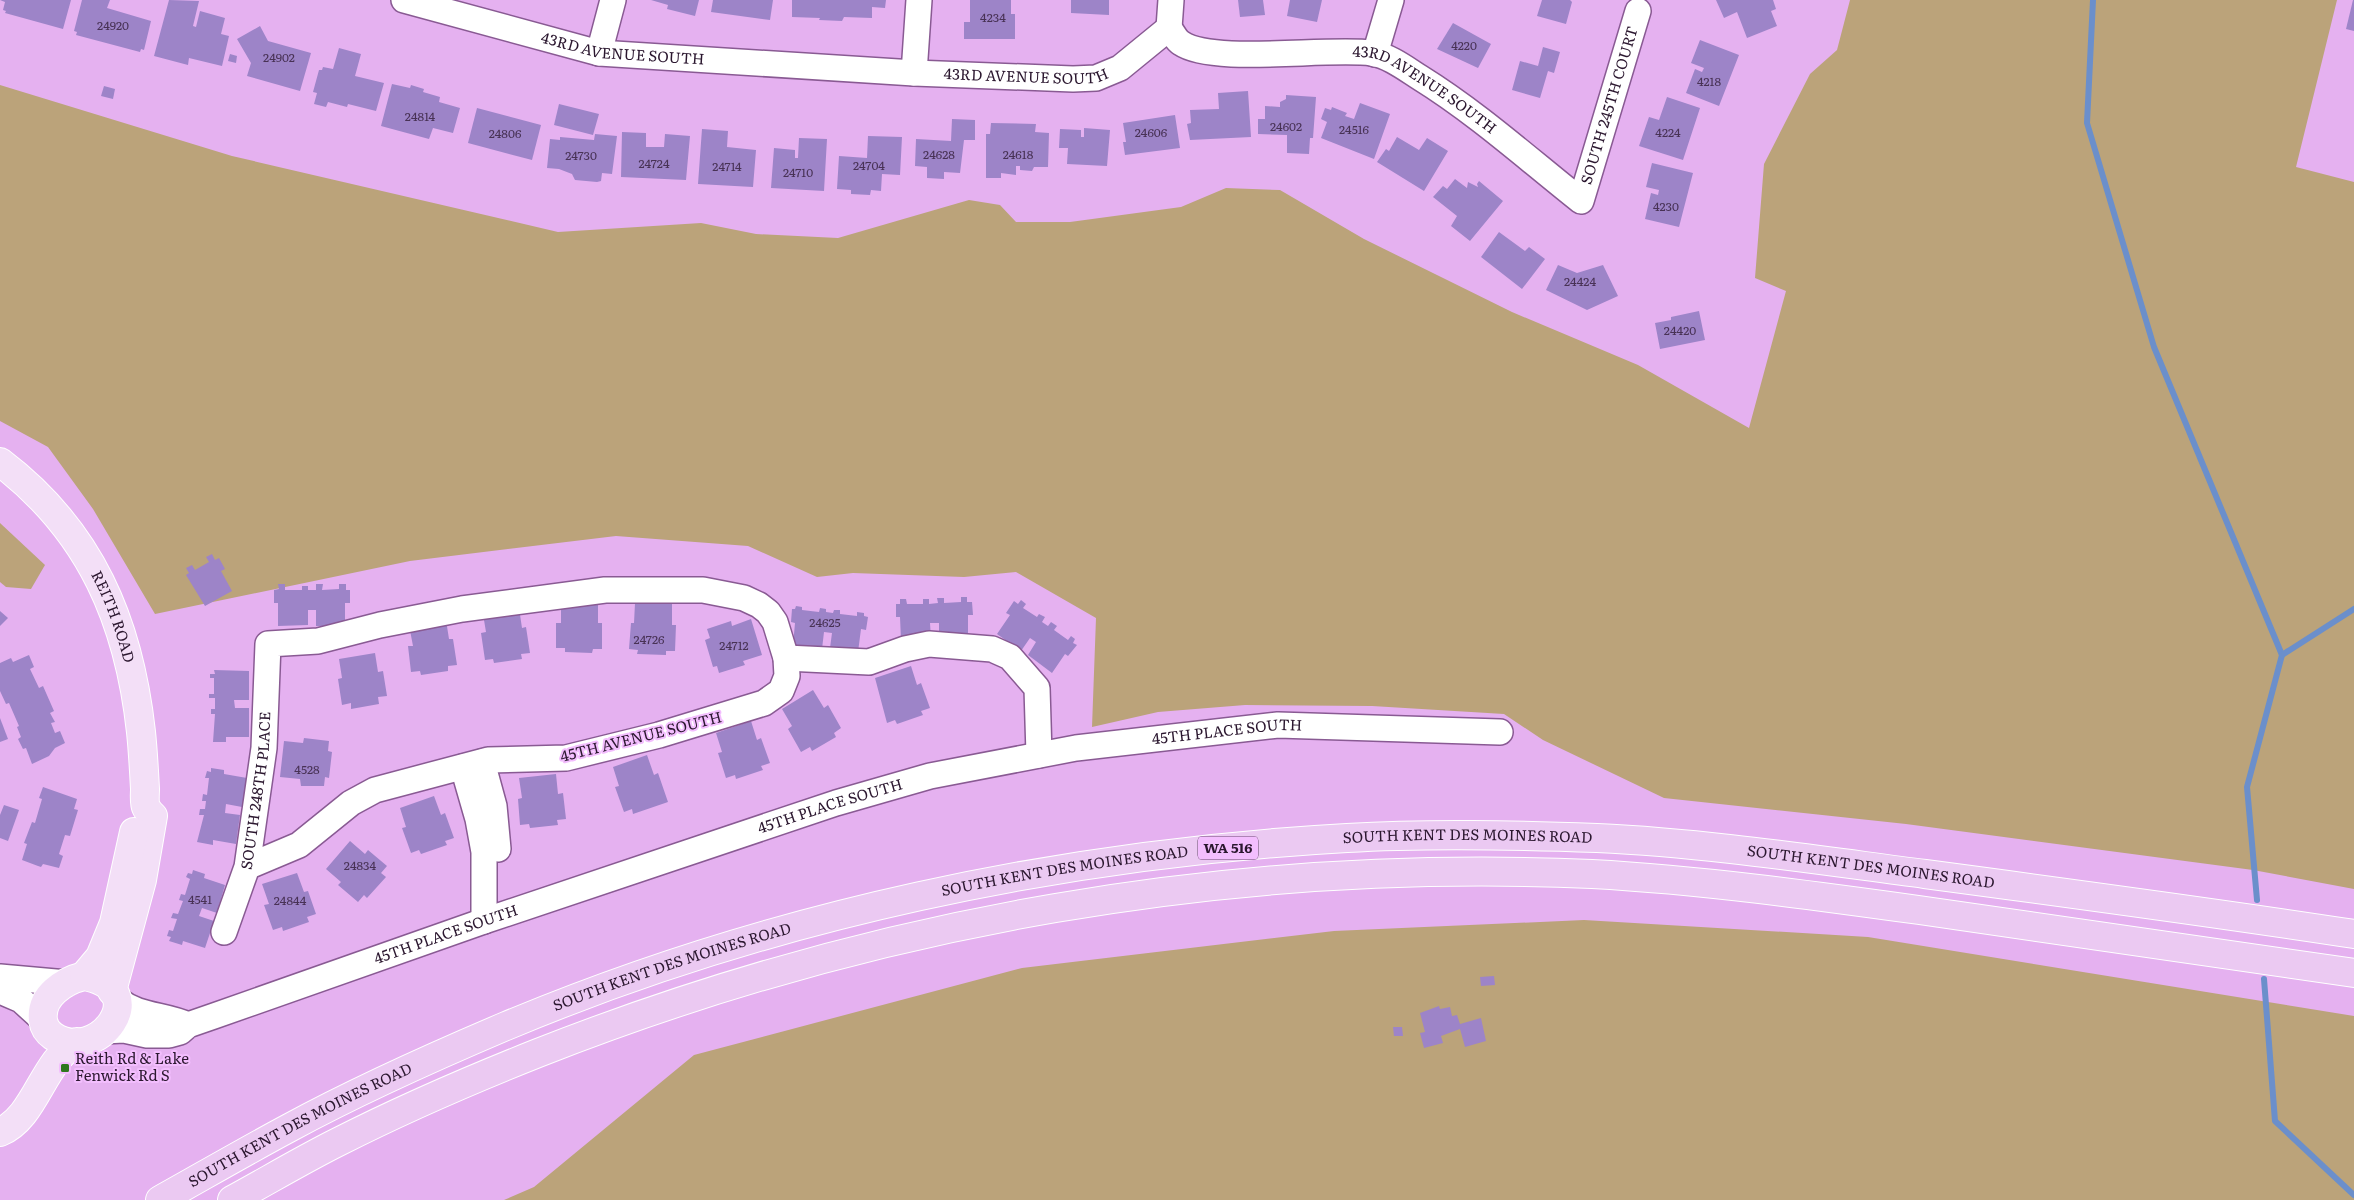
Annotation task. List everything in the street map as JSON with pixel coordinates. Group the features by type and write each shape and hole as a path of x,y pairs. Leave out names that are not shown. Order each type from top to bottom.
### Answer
{"highway":[{"name":"SOUTH KENT DES MOINES ROAD","path":"160,1200 294,1125 441,1054 567,1002 672,965 847,914 997,881 1132,859 1212,849 1348,838 1455,835 1603,838 1747,850 2354,934"},
{"name":"SOUTH KENT DES MOINES ROAD","path":"232,1200 337,1142 475,1079 575,1039 711,990 848,951 998,918 1098,901 1239,882 1350,874 1468,871 1593,874 1663,879 1803,894 2354,973"}],"main road":[{"name":"REITH ROAD","path":"0,462 56,512 90,559 115,613 137,693 143,749 145,807 153,816 149,850 115,995 117,1016 104,1031"},
{"name":"REITH ROAD","path":"0,1112 35,1063 44,1024 43,1010 49,998 76,980 100,957 111,931 138,813 145,807"},
{"path":"76,980 105,983 115,995"},
{"path":"44,1024 50,1034 63,1042 86,1041 104,1031"},
{"path":"0,1132 10,1128 26,1107 56,1058 76,1042"}],"street":[{"name":"43RD AVENUE SOUTH","path":"404,0 600,53 914,73 1073,79 1096,78 1120,68 1170,28 1179,42 1192,49 1215,54 1349,51 1374,54 1397,63 1453,98 1581,201"},
{"path":"600,53 613,0"},
{"path":"914,73 920,0"},
{"path":"1170,28 1171,0"},
{"path":"1374,54 1391,0"},
{"name":"SOUTH 245TH COURT","path":"1581,201 1638,11"},
{"name":"45TH AVENUE SOUTH","path":"247,867 299,845 351,803 375,790 501,759 547,760 587,754 748,709 771,700 784,687 787,676 786,658 775,622 763,608 735,595 703,590 605,590 462,609 380,624 318,641 268,644"},
{"name":"SOUTH 248TH PLACE","path":"224,932 247,867 264,748 268,644"},
{"path":"786,658 869,662 905,649 928,644 992,650 1010,657 1037,688 1039,755"},
{"name":"45TH PLACE SOUTH","path":"104,1031 124,1030 169,1035 180,1032 188,1026 492,919 874,792 930,776 1039,755 1152,738 1278,726 1500,732"},
{"path":"472,765 494,806 497,828 492,919"},
{"path":"0,978 76,980"},
{"path":"0,991 20,1000 44,1024"},
{"path":"115,995 138,1012 177,1020 188,1026"}],"shaded area":[{"path":"1850,0 2337,0 2296,167 2354,182 2354,889 2253,870 1906,824 1664,798 1543,740 1504,714 1372,706 1245,705 1158,712 1092,727 1096,618 1016,572 964,577 853,573 817,577 748,546 616,536 410,561 155,614 93,509 48,447 0,421 0,85 232,156 558,232 701,223 756,234 838,238 969,200 1000,205 1016,222 1070,222 1181,207 1226,188 1280,190 1364,239 1512,312 1638,365 1749,428 1786,291 1755,278 1764,164 1810,74 1837,50"},
{"path":"0,523 45,565 31,589 6,587 0,582"},
{"path":"1584,920 1868,937 2354,1016 2354,1200 504,1200 534,1187 694,1055 1022,968 1334,931"}],"building":[{"path":"0,0 71,0 63,29 5,13 6,11 3,10 5,2"},
{"path":"82,0 110,0 107,8 151,21 144,50 141,49 140,52 76,35 77,32 74,31"},
{"path":"169,0 199,1 193,26 196,27 200,11 225,18 221,34 229,36 222,66 189,58 188,65 154,56"},
{"path":"651,0 699,0 695,16 667,9 668,5"},
{"path":"713,0 773,0 770,20 711,12"},
{"path":"792,0 886,0 885,8 872,7 872,18 844,17 842,21 792,17"},
{"path":"970,0 1011,0 1011,14 1015,14 1015,39 964,39 964,22 970,22"},
{"path":"1071,0 1109,0 1109,15 1071,13"},
{"path":"1238,0 1263,0 1265,15 1240,17"},
{"path":"1290,0 1322,0 1317,22 1287,16"},
{"path":"1542,0 1570,0 1572,2 1566,24 1537,16"},
{"path":"1716,0 1773,0 1776,9 1771,11 1777,26 1747,38 1737,12 1724,18"},
{"path":"2354,0 2354,31 2346,29"},
{"path":"1453,23 1491,44 1478,68 1437,49"},
{"path":"260,26 268,41 311,53 300,91 247,76 251,63 237,39"},
{"path":"1700,40 1739,55 1719,106 1686,93 1695,69 1702,72 1704,68 1691,63"},
{"path":"1543,47 1560,52 1554,73 1548,71 1540,98 1512,90 1520,61 1538,66"},
{"path":"339,48 361,54 355,76 384,83 376,111 348,104 347,107 328,102 326,107 314,104 317,93 313,92 319,70 322,70 323,67 333,69"},
{"path":"230,54 237,56 236,63 228,61"},
{"path":"392,84 410,88 411,85 424,89 423,92 440,97 439,102 460,108 453,133 433,128 429,139 381,126"},
{"path":"104,86 115,89 113,99 101,96"},
{"path":"1248,91 1251,137 1190,140 1187,124 1191,123 1190,110 1219,109 1218,93"},
{"path":"1286,95 1316,97 1313,138 1310,138 1309,154 1287,153 1287,135 1258,134 1258,119 1265,119 1265,106 1280,107 1280,102 1286,99"},
{"path":"1667,97 1700,108 1683,160 1639,146 1649,117 1659,120"},
{"path":"1360,103 1390,114 1374,159 1321,138 1327,122 1321,119 1325,108 1331,110 1332,107 1347,113 1345,116 1354,119"},
{"path":"559,104 599,114 593,135 554,125"},
{"path":"477,108 541,125 532,160 468,143"},
{"path":"1175,115 1180,148 1125,155 1123,142 1126,142 1123,123"},
{"path":"952,119 975,120 975,140 964,140 960,173 944,172 944,179 927,178 927,167 915,166 916,139 951,141"},
{"path":"991,123 1036,124 1035,132 1049,133 1048,167 1034,167 1032,171 1020,170 1020,166 1016,166 1016,175 1001,173 1001,178 986,178 986,134 990,134"},
{"path":"1084,128 1110,130 1107,166 1067,164 1068,148 1059,148 1060,129 1081,130 1081,137 1084,137"},
{"path":"702,129 728,131 727,147 756,150 753,187 698,184"},
{"path":"622,132 646,133 646,147 664,147 665,134 690,136 686,180 621,177"},
{"path":"595,134 617,136 612,174 602,173 601,181 597,182 575,180 572,174 559,169 547,168 550,139 560,140 560,137 594,140"},
{"path":"868,136 902,137 900,175 882,174 881,191 871,190 870,195 851,194 851,190 837,189 839,156 867,158"},
{"path":"1397,137 1419,150 1427,138 1448,151 1424,191 1377,162 1386,149 1389,151"},
{"path":"799,138 827,139 824,191 771,188 774,148 795,150 795,158 798,158"},
{"path":"1652,163 1693,173 1679,227 1645,219 1651,193 1658,195 1659,190 1646,187"},
{"path":"1455,179 1467,188 1468,182 1478,187 1479,181 1503,201 1470,241 1451,226 1457,216 1433,197 1443,186 1447,189"},
{"path":"1499,232 1525,251 1529,247 1545,259 1522,289 1481,257"},
{"path":"1558,265 1577,273 1603,265 1618,296 1587,310 1546,290"},
{"path":"1699,311 1705,340 1660,349 1655,323 1671,320 1671,317"},
{"path":"212,554 215,560 219,558 225,569 221,571 232,591 205,606 186,575 189,573 186,568 192,565 195,570 209,562 206,557"},
{"path":"278,584 285,584 285,590 302,590 302,586 308,586 308,590 316,590 316,584 323,584 322,590 339,589 339,584 346,584 346,590 350,590 350,603 345,603 345,626 316,626 316,610 308,610 308,625 278,626 278,603 274,603 274,590 279,589"},
{"path":"961,597 967,597 967,602 972,602 973,615 968,615 968,638 939,639 939,623 930,623 931,639 901,640 900,617 896,617 896,604 900,604 900,599 906,599 907,604 923,604 923,599 929,599 929,604 938,603 937,598 944,598 944,603 961,602"},
{"path":"1021,600 1026,604 1023,608 1037,617 1039,614 1045,617 1042,622 1048,626 1051,622 1057,626 1054,630 1068,640 1071,636 1075,639 1073,643 1077,645 1068,656 1065,654 1052,673 1028,655 1036,642 1030,638 1021,651 997,634 1010,615 1006,613 1014,601 1018,604"},
{"path":"561,602 598,603 598,623 602,623 602,649 593,649 592,653 565,652 565,648 556,648 556,623 561,623"},
{"path":"635,603 672,604 672,625 676,625 675,651 666,651 666,655 637,654 638,650 629,649 631,623 634,623"},
{"path":"796,606 802,607 802,610 819,612 820,608 826,609 826,612 833,613 834,610 840,610 840,614 857,616 857,612 864,613 864,616 868,617 866,630 861,629 858,652 830,648 832,633 824,632 822,649 793,645 795,623 791,622 792,609 795,609"},
{"path":"519,608 522,628 526,627 530,653 521,654 522,659 494,663 493,659 485,660 481,633 486,632 483,614"},
{"path":"0,611 8,618 0,626"},
{"path":"751,619 762,655 743,661 745,665 719,673 717,666 713,667 705,640 710,638 707,629 731,621 732,626"},
{"path":"446,620 449,639 453,639 457,665 448,666 448,671 421,675 420,671 411,672 408,646 413,646 409,625"},
{"path":"375,653 378,672 383,671 387,696 378,697 379,704 351,709 351,703 342,705 338,679 342,678 339,659"},
{"path":"29,655 34,667 30,669 39,688 43,686 54,711 50,713 55,722 51,723 55,733 60,731 65,743 55,748 49,756 32,764 26,748 23,749 18,739 21,737 17,727 19,726 9,703 6,704 0,691 0,663 11,658 13,662"},
{"path":"911,666 917,685 921,683 930,708 921,711 923,715 897,724 895,720 887,723 875,678"},
{"path":"214,670 249,671 249,700 234,700 235,708 249,708 249,737 226,737 226,742 213,742 215,714 211,714 211,709 215,709 215,698 209,698 209,694 214,694 214,678 210,678 210,674 215,674"},
{"path":"813,690 824,708 828,705 841,728 834,733 836,737 812,751 810,747 801,752 788,729 792,726 782,709"},
{"path":"0,718 8,739 0,742"},
{"path":"751,721 757,740 761,738 770,763 761,766 763,770 736,779 735,775 726,778 718,753 722,752 716,733"},
{"path":"304,738 329,741 328,751 332,752 329,778 325,777 324,786 301,786 300,779 280,777 284,741 303,743"},
{"path":"647,755 654,775 658,773 668,802 633,814 632,809 624,812 615,787 619,786 613,767"},
{"path":"211,768 224,770 224,774 247,778 242,807 226,804 225,813 240,815 236,844 213,840 213,845 197,842 204,815 199,815 200,809 205,809 206,801 202,801 203,794 207,795 209,778 205,778 207,771 211,772"},
{"path":"556,774 558,794 563,793 566,819 557,820 558,825 530,828 529,824 520,825 518,799 522,798 519,778"},
{"path":"43,787 77,799 74,809 78,810 70,836 65,835 59,854 63,856 59,868 43,864 41,867 22,860 27,844 24,843 32,822 35,823 42,799 39,798"},
{"path":"434,796 441,815 445,813 454,838 445,841 447,845 421,854 419,850 411,853 402,828 406,827 400,808"},
{"path":"4,805 19,810 8,841 0,838 0,815"},
{"path":"350,841 365,854 368,850 387,866 381,873 386,877 367,898 364,895 358,902 338,885 341,882 326,869"},
{"path":"193,870 205,874 204,878 225,885 217,913 202,908 199,916 214,921 205,948 183,941 182,945 169,941 171,937 167,936 169,930 173,931 177,919 171,918 173,913 178,914 183,901 179,900 181,894 185,895 190,879 186,877 188,873 192,874"},
{"path":"297,873 304,892 308,891 316,914 307,917 309,922 283,931 282,927 273,930 264,905 269,904 262,884"},
{"path":"1494,976 1495,985 1481,986 1480,977"},
{"path":"1439,1006 1440,1009 1450,1007 1452,1016 1457,1015 1460,1024 1481,1018 1486,1041 1465,1047 1460,1029 1441,1036 1443,1043 1424,1048 1420,1033 1425,1032 1420,1013"},
{"path":"1393,1027 1402,1027 1403,1036 1394,1036"}],"waterway":[{"path":"2093,0 2087,123 2154,347 2282,655 2247,787 2257,900"},
{"path":"2282,655 2354,609"},
{"path":"2264,979 2275,1121 2354,1195"}],"place":[{"name":"Reith Rd & Lake Fenwick Rd S","path":"65,1068"}]}
